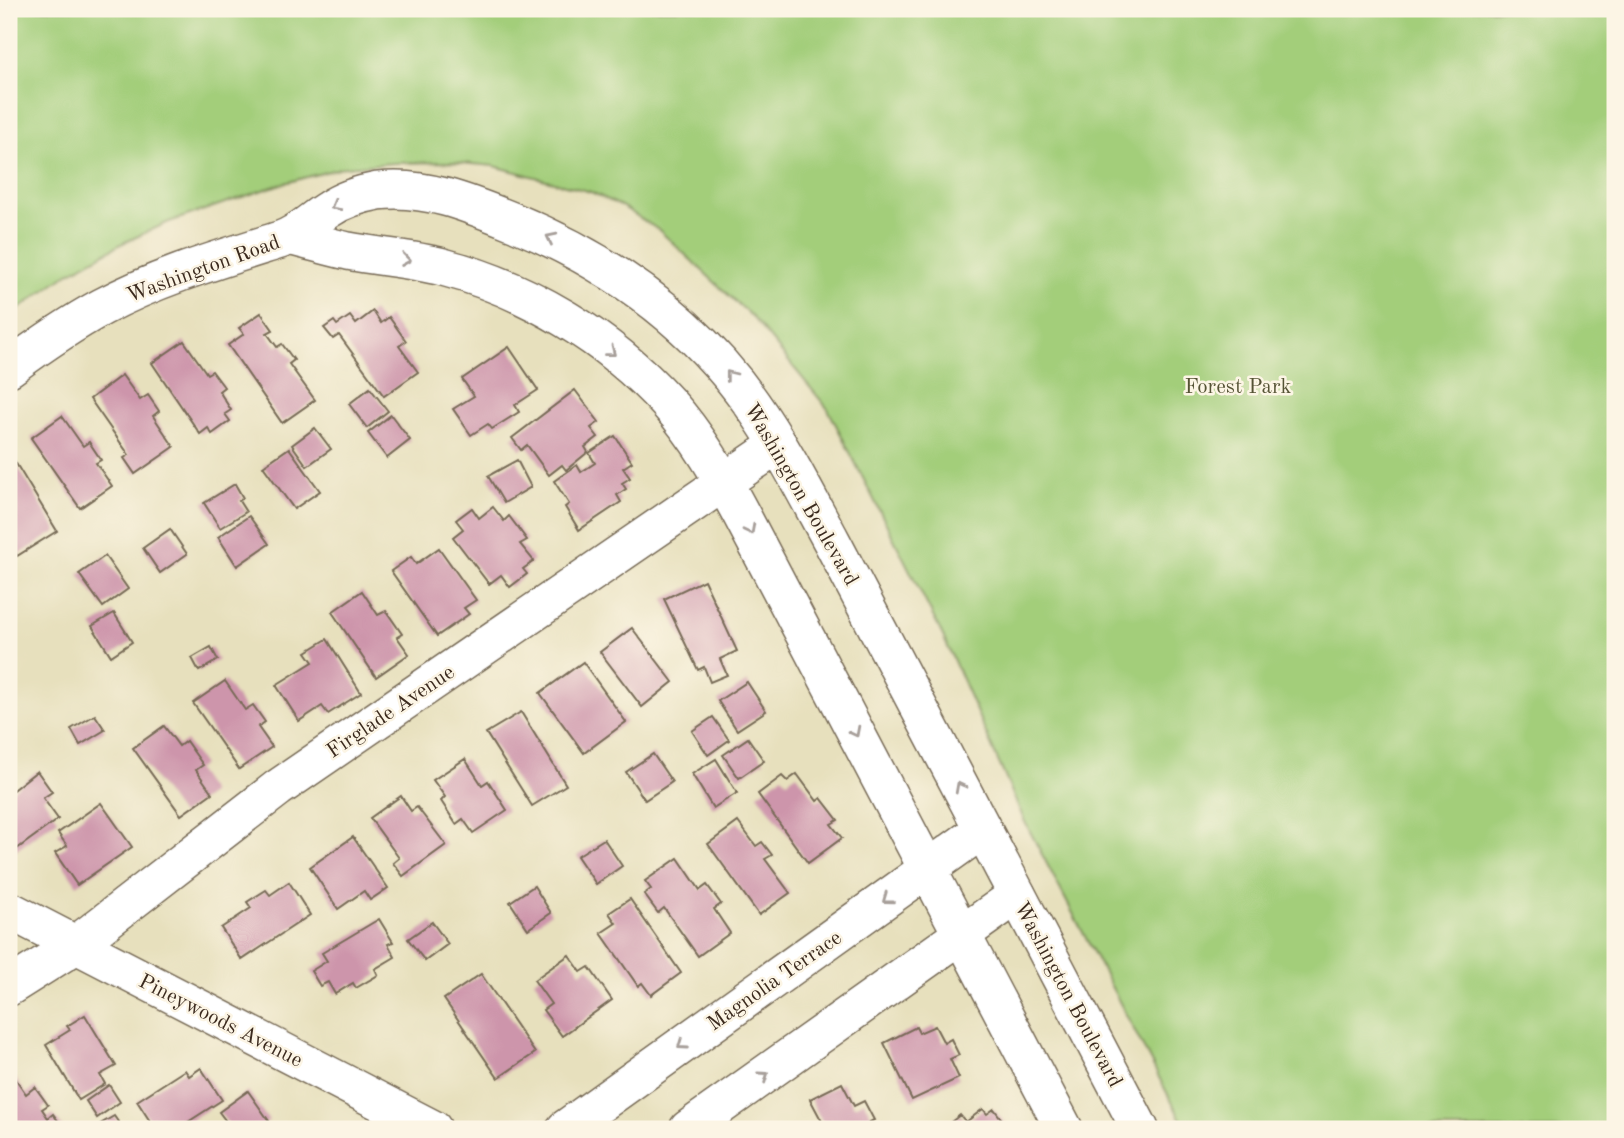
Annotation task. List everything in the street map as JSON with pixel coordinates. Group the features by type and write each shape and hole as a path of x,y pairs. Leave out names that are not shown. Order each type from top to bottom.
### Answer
{"street":[{"name":"Washington Boulevard","path":"292,236 329,209 361,194 395,190 428,194 467,204 532,229 619,275 656,302 725,369 753,405 778,445 832,542 1140,1129"},
{"name":"Washington Road","path":"9,368 72,324 134,291 193,268 292,236"},
{"path":"292,236 345,251 418,262 470,275 530,300 563,318 618,358 668,404 688,428 724,482 1064,1129"},
{"name":"Firglade Avenue","path":"9,987 74,946 278,788 778,445"},
{"name":"Magnolia Terrace","path":"565,1129 982,830"},
{"path":"688,1129 1017,894"},
{"name":"Pineywoods Avenue","path":"9,910 432,1129"}],"green space":[{"name":"Forest Park","path":"9,9 1615,9 1615,1129 1186,1129 1025,822 943,636 828,409 754,319 660,231 623,207 591,192 494,166 451,162 344,167 281,184 169,222 123,243 67,274 9,316"}],"building":[{"path":"373,311 381,323 389,317 406,341 399,346 418,372 384,396 339,335 333,339 324,328 334,321 337,325 350,316 356,324"},
{"path":"261,313 273,330 267,333 277,347 282,344 294,360 289,364 315,400 282,423 228,345 244,334 239,328"},
{"path":"184,341 207,374 212,371 224,387 219,391 231,410 225,414 230,421 212,434 208,428 200,434 152,363"},
{"path":"509,347 538,390 515,405 519,412 492,429 488,424 471,435 453,409 474,396 462,379"},
{"path":"122,375 140,400 148,395 159,411 153,416 174,447 135,474 124,458 129,455 90,399"},
{"path":"370,388 388,411 367,428 349,404"},
{"path":"575,390 599,422 591,428 598,437 585,447 588,452 566,470 562,465 549,475 527,445 521,450 512,438"},
{"path":"391,415 410,440 387,458 368,433"},
{"path":"62,416 83,446 89,442 101,460 96,463 112,486 80,508 31,438"},
{"path":"315,428 331,449 307,466 292,445"},
{"path":"615,436 632,462 623,468 630,478 622,483 626,489 617,495 621,502 579,530 565,507 569,504 554,481 577,465 581,472 595,463 589,453"},
{"path":"289,448 320,491 294,509 263,466"},
{"path":"9,452 57,531 17,556 9,542 12,539 9,533"},
{"path":"517,460 531,487 504,503 488,476"},
{"path":"235,484 243,498 239,501 246,512 220,528 204,503"},
{"path":"493,507 504,521 509,516 527,540 520,544 534,561 523,569 527,574 510,587 501,575 489,584 453,537 463,529 456,520 472,508 479,518"},
{"path":"249,516 269,544 237,566 218,537"},
{"path":"170,529 187,554 160,573 143,548"},
{"path":"439,548 476,600 464,608 469,614 437,636 391,571 411,557 416,564"},
{"path":"105,556 128,589 103,607 79,574"},
{"path":"704,580 737,651 720,659 727,675 710,682 704,667 698,670 664,599"},
{"path":"362,591 378,615 386,611 402,634 397,637 409,654 376,677 332,612"},
{"path":"114,613 132,642 111,656 92,626"},
{"path":"632,628 673,682 642,707 600,652"},
{"path":"327,639 361,693 328,714 322,706 299,721 276,685 313,662 306,652"},
{"path":"211,647 218,660 199,671 192,658"},
{"path":"583,662 626,722 584,753 540,693"},
{"path":"225,681 245,710 253,705 265,722 258,727 272,747 239,769 193,703"},
{"path":"747,682 766,711 737,730 718,701"},
{"path":"521,712 566,785 532,806 486,733"},
{"path":"95,715 105,730 80,745 71,729"},
{"path":"713,717 729,740 708,755 692,731"},
{"path":"164,726 179,746 186,741 203,765 196,770 212,793 181,815 133,748"},
{"path":"748,738 764,761 739,778 723,755"},
{"path":"653,754 672,782 645,800 626,772"},
{"path":"465,759 482,785 488,781 507,810 473,833 463,819 456,824 441,801 445,797 433,780"},
{"path":"716,759 737,793 713,808 692,774"},
{"path":"37,771 52,792 43,798 58,819 10,854 9,793"},
{"path":"797,774 817,801 821,798 838,820 831,824 842,838 808,863 758,794 782,776 787,781"},
{"path":"401,796 411,811 417,807 446,845 403,876 393,863 399,858 370,818"},
{"path":"101,803 132,847 77,885 55,853 67,846 58,833"},
{"path":"738,822 756,846 762,842 772,855 765,859 790,893 759,915 708,844"},
{"path":"353,837 388,888 370,900 364,891 338,909 310,867"},
{"path":"604,839 622,866 596,884 577,856"},
{"path":"678,858 700,890 707,885 721,904 714,909 730,933 698,956 664,908 658,913 644,894 651,889 645,881"},
{"path":"289,882 310,915 242,960 221,928 251,908 247,902 266,890 270,895"},
{"path":"534,886 551,913 528,929 510,902"},
{"path":"630,899 681,973 651,995 642,983 638,986 601,933 616,923 609,913"},
{"path":"379,919 393,942 388,944 395,957 375,969 378,975 356,988 353,983 335,994 328,982 320,986 311,971 327,961 322,953"},
{"path":"432,922 448,944 425,961 408,939"},
{"path":"569,955 581,972 589,967 612,1000 562,1036 543,1010 551,1004 534,980"},
{"path":"481,974 535,1053 498,1078 444,999"},
{"path":"85,1015 116,1066 100,1075 105,1084 79,1100 46,1045 70,1030 67,1026"},
{"path":"935,1026 944,1043 951,1039 959,1055 950,1059 959,1078 912,1100 884,1043 916,1027 919,1033"},
{"path":"201,1068 222,1100 177,1129 155,1129 137,1101 185,1070 189,1076"},
{"path":"9,1069 26,1094 35,1087 48,1105 42,1109 48,1118 53,1114 64,1129 9,1129"},
{"path":"842,1083 854,1106 864,1101 874,1120 868,1123 872,1129 826,1129 810,1099"},
{"path":"109,1085 120,1102 97,1118 86,1101"},
{"path":"248,1091 269,1121 258,1129 232,1129 219,1112"},
{"path":"983,1109 987,1114 994,1109 1009,1129 951,1129 947,1125 960,1115 966,1122"},
{"path":"114,1116 123,1129 92,1129"}]}
